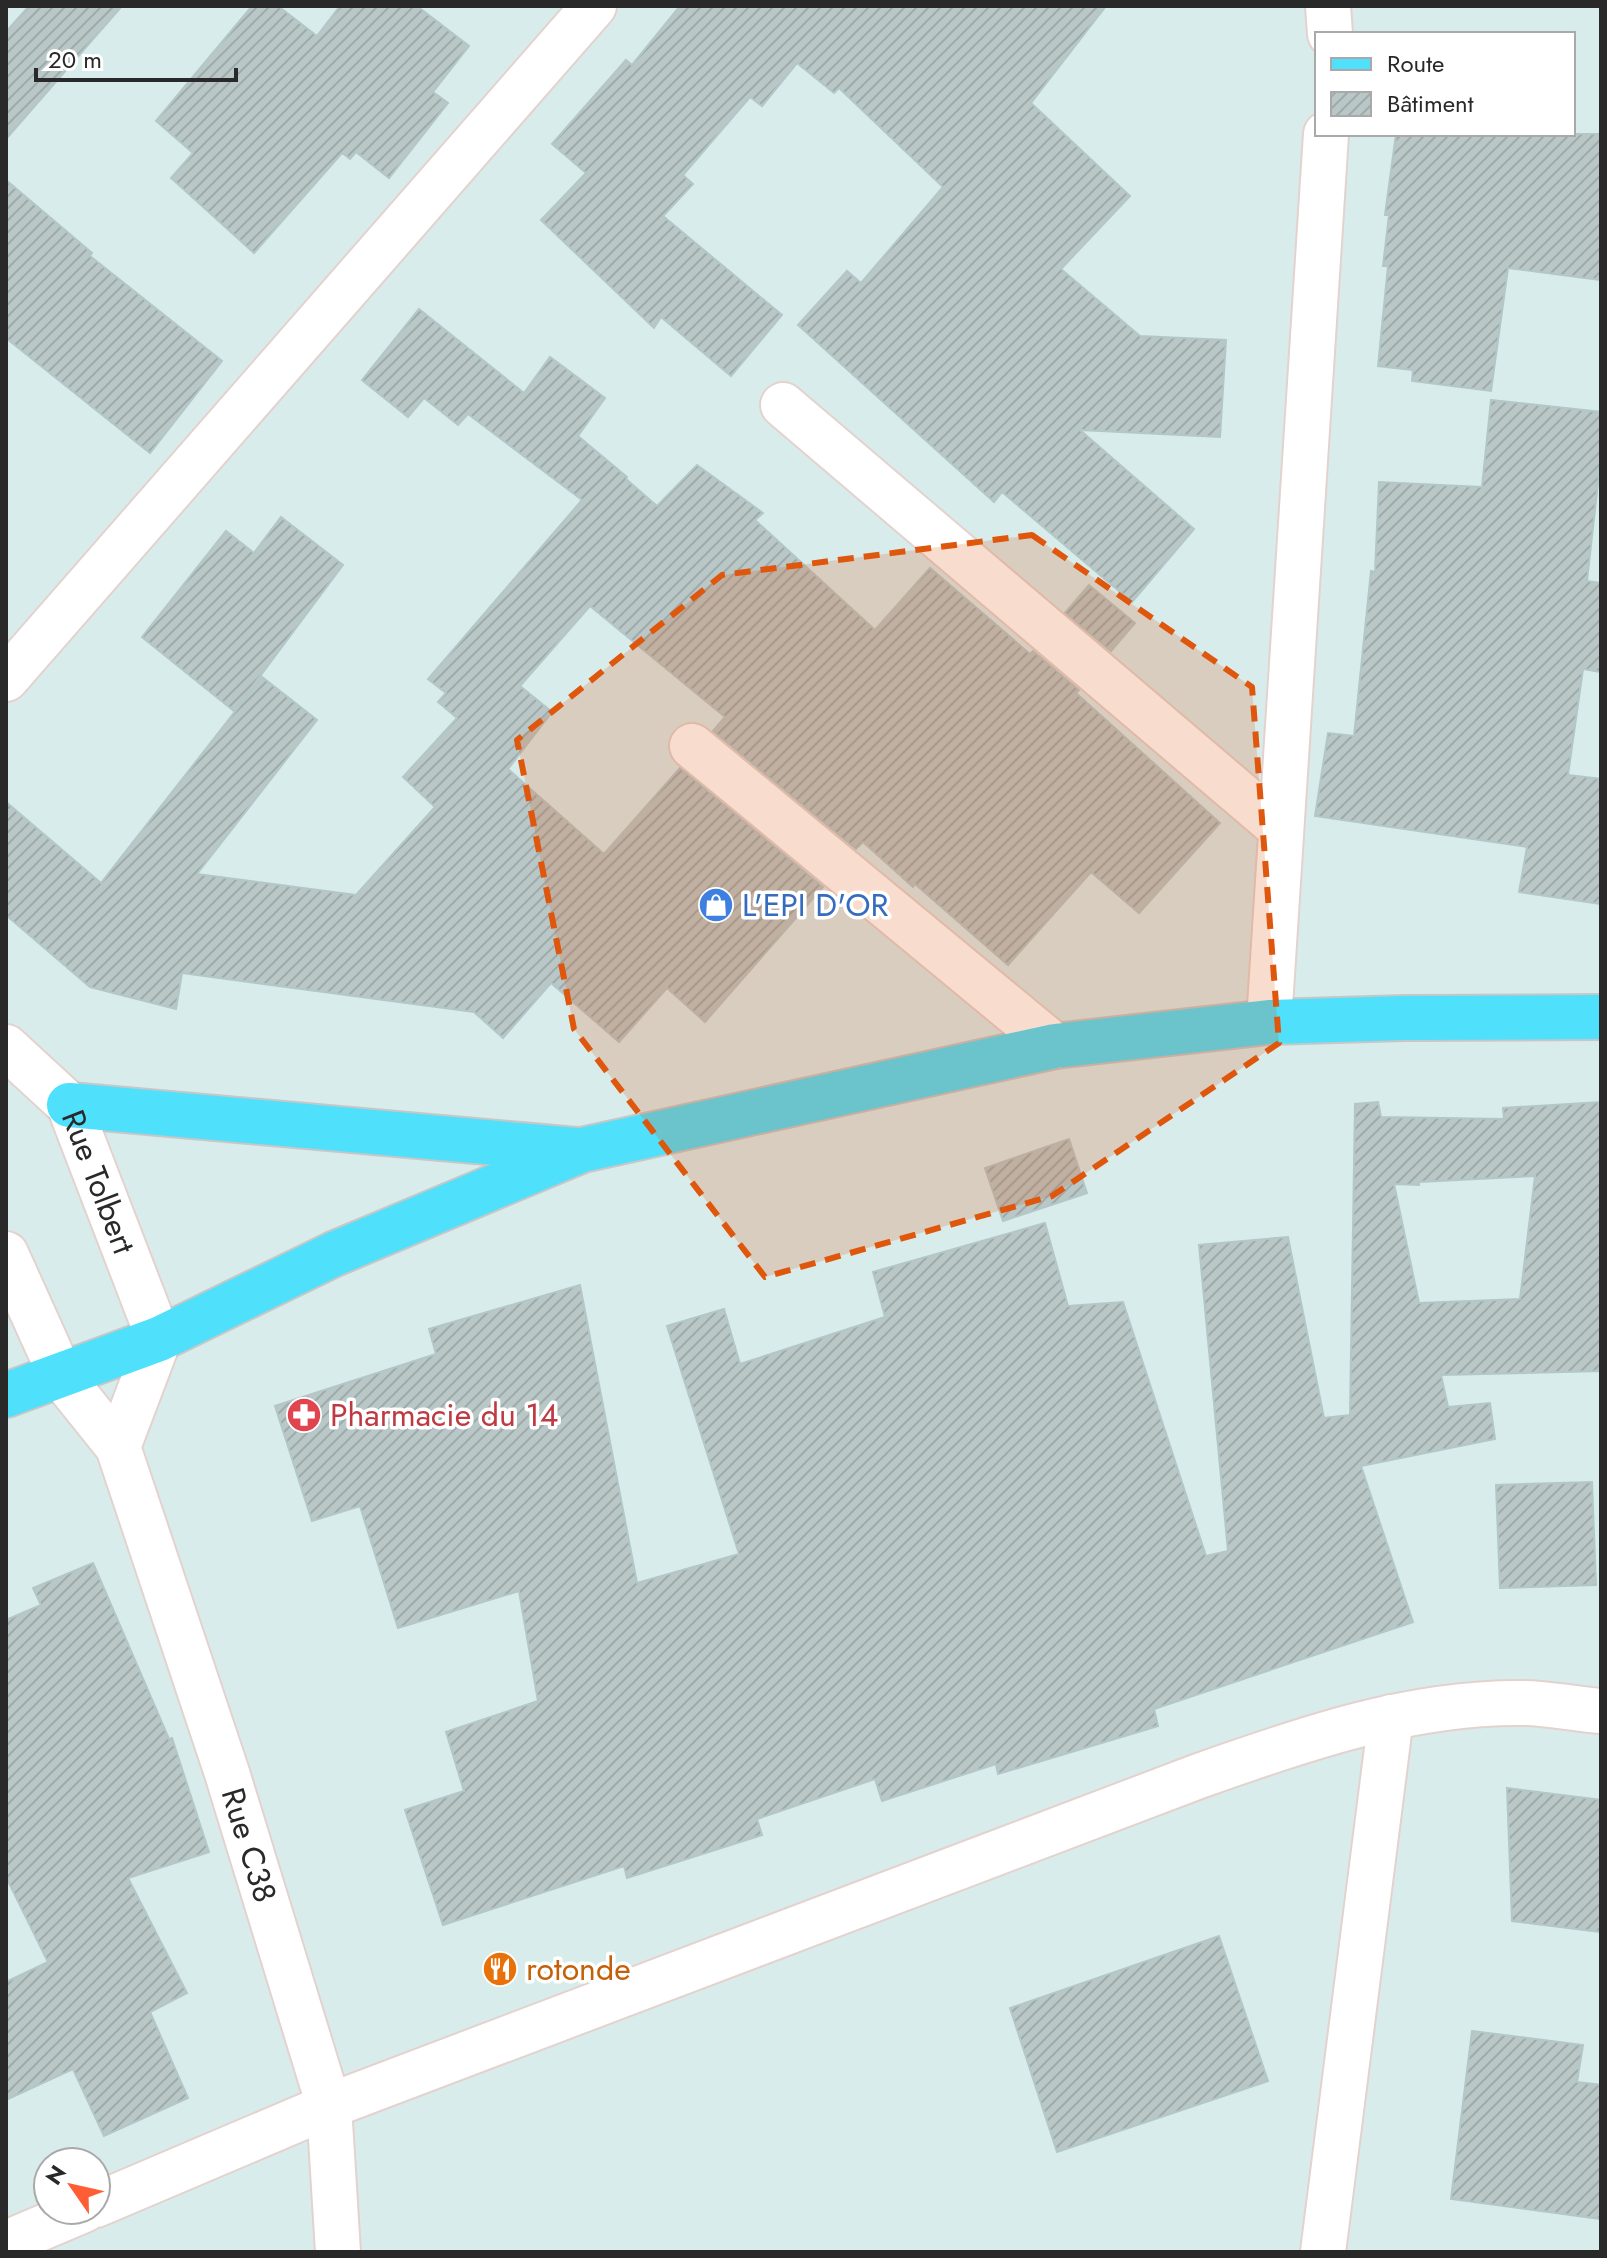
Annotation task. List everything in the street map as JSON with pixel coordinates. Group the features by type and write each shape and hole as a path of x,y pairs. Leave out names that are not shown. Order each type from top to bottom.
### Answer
{"main road":[{"path":"6,1395 159,1339 334,1254 582,1150 1055,1046 1269,1022 1601,1017"},
{"path":"69,1105 582,1150"}],"street":[{"path":"6,679 594,6"},
{"path":"1328,6 1330,32"},
{"path":"1269,1022 1326,136"},
{"path":"783,405 1281,829"},
{"path":"692,746 1055,1046"},
{"name":"Rue Tolbert","path":"6,1047 69,1105 159,1339"},
{"path":"6,1254 61,1376"},
{"path":"118,1447 159,1339"},
{"name":"Rue C38","path":"61,1376 118,1447 227,1773 329,2106 338,2252"},
{"path":"112,2198 329,2106 1306,1738 1391,1717 1461,1706 1523,1703 1601,1711"},
{"path":"1323,2252 1391,1717"},
{"path":"6,2243 46,2226"}],"highlighted area":[{"path":"1032,535 1252,687 1279,1043 1052,1196 765,1277 574,1029 517,740 722,575"}],"building":[{"path":"29,6 122,6 6,139 6,32"},
{"path":"252,6 278,6 317,36 340,6 417,6 469,46 433,92 448,103 389,178 356,152 350,159 342,153 254,253 171,178 193,153 156,121"},
{"path":"680,6 1106,6 1031,103 1130,196 1061,269 1140,336 1226,340 1220,437 1080,430 1194,529 1132,602 1002,492 994,502 798,325 847,271 861,283 943,187 839,88 834,93 797,63 762,106 750,97 683,175 693,184 663,216 782,315 731,376 661,317 654,328 541,220 586,173 552,144 626,60 632,65"},
{"path":"1601,134 1601,280 1508,268 1491,391 1412,381 1413,370 1378,366 1388,266 1383,266 1389,215 1385,215 1396,136"},
{"path":"6,180 92,253 90,256 222,361 150,453 6,338"},
{"path":"419,309 524,393 550,357 605,398 578,436 657,506 697,465 763,513 755,520 875,630 930,568 1030,654 1033,651 1079,690 1076,693 1220,823 1139,913 1091,872 1008,965 863,842 856,849 713,731 725,717 590,606 520,686 552,712 508,769 604,854 680,768 823,887 705,1022 667,988 619,1042 551,983 503,1038 474,1012 182,973 176,1009 90,987 6,915 6,802 101,883 262,677 317,720 197,874 356,895 435,807 403,777 457,718 438,702 446,693 428,679 582,500 468,414 458,425 424,398 408,417 362,380"},
{"path":"1491,400 1601,412 1601,456 1587,581 1601,583 1601,672 1583,669 1568,775 1601,779 1601,904 1519,892 1527,847 1315,816 1328,733 1354,736 1371,571 1375,572 1379,482 1482,487"},
{"path":"281,517 343,565 234,711 142,637 226,531 254,553"},
{"path":"1089,585 1135,623 1111,651 1065,613"},
{"path":"1378,1102 1381,1117 1504,1119 1503,1108 1601,1102 1601,1371 1441,1375 1448,1407 1490,1403 1495,1439 1361,1466 1413,1622 1154,1709 1158,1726 998,1774 996,1764 882,1801 875,1779 757,1819 762,1835 627,1878 624,1866 443,1925 405,1810 464,1791 446,1732 538,1701 519,1591 398,1628 360,1506 312,1521 275,1406 436,1354 429,1329 580,1285 637,1583 739,1554 667,1326 724,1309 740,1364 885,1317 873,1272 1045,1223 1068,1306 1123,1302 1206,1556 1228,1551 1199,1245 1288,1237 1324,1418 1350,1415 1355,1104","holes":["1535,1176 1520,1299 1419,1303 1394,1184 1419,1185 1419,1182"]},
{"path":"1069,1139 1087,1193 1003,1221 985,1168"},
{"path":"1592,1482 1596,1585 1500,1588 1496,1485"},
{"path":"93,1563 169,1739 172,1738 209,1852 128,1878 187,1993 150,2012 188,2098 104,2136 73,2069 6,2100 6,1982 48,1962 6,1877 6,1620 41,1605 33,1588"},
{"path":"1507,1788 1601,1800 1601,1932 1512,1921"},
{"path":"1219,1936 1268,2081 1057,2152 1010,2008"},
{"path":"1472,2031 1583,2045 1577,2082 1601,2085 1601,2219 1451,2199"}],"place":[{"name":"L'EPI D'OR","path":"716,905"},
{"name":"Pharmacie du 14","path":"304,1415"},
{"name":"rotonde","path":"500,1969"}]}
